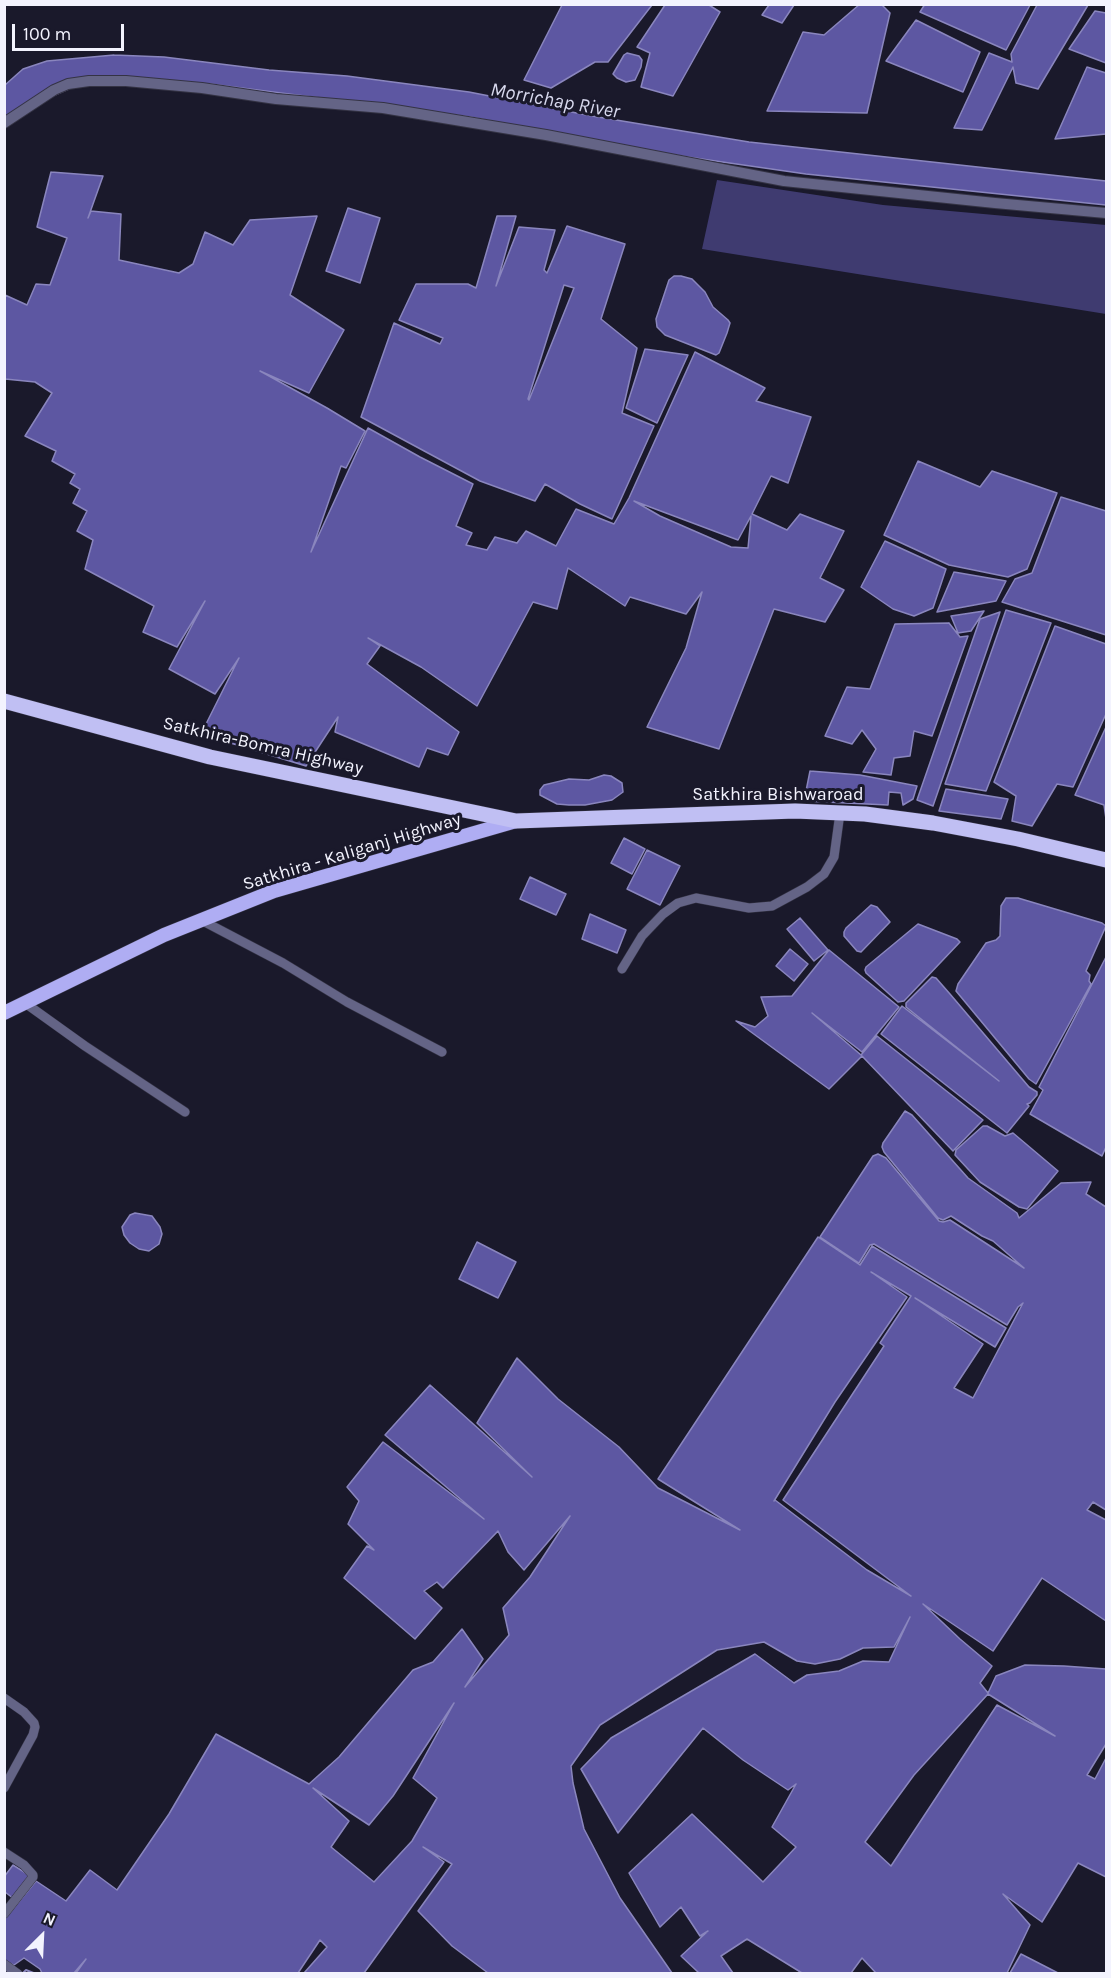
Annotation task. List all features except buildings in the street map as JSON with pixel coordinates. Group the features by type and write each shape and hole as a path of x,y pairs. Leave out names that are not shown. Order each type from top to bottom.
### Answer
{"highway":[{"name":"Satkhira-Bomra Highway","path":"4,701 210,757 516,821"},
{"name":"Satkhira Bishwaroad","path":"516,821 795,811 865,814 933,823 1018,839 1107,860"}],"main road":[{"name":"Satkhira - Kaliganj Highway","path":"4,1013 164,935 273,891 516,821"}],"street":[{"path":"4,123 54,90 68,84 89,81 126,81 202,88 276,99 383,108 546,135 784,181 1107,213"},
{"path":"622,969 642,936 663,914 678,903 696,898 749,909 772,906 807,888 824,874 834,857 840,813"},
{"path":"201,920 284,963 347,1002 442,1052"},
{"path":"25,1004 185,1112"},
{"path":"4,1698 24,1712 35,1727 33,1735 4,1788"},
{"path":"4,1852 24,1865 33,1875 4,1914"},
{"path":"4,1964 18,1974"}],"shaded area":[{"path":"562,4 652,5 608,62 595,62 551,88 524,80"},
{"path":"860,4 882,5 890,13 867,113 767,111 803,32 824,35"},
{"path":"925,4 1030,5 1006,50 920,12"},
{"path":"665,5 709,5 720,12 673,96 641,87 650,53 637,47"},
{"path":"769,5 794,5 782,23 762,15"},
{"path":"1037,5 1088,5 1038,89 1016,83 1013,67 982,130 954,128 989,53 1012,62 1011,54"},
{"path":"1095,11 1106,13 1106,63 1069,49"},
{"path":"916,20 980,52 963,92 886,61"},
{"path":"627,53 639,56 642,60 635,80 626,82 613,74"},
{"path":"114,55 164,57 269,70 347,76 469,92 592,116 749,142 1106,181 1106,205 806,174 632,149 470,117 210,84 96,77 5,117 5,85 23,69 47,61"},
{"path":"1087,67 1106,73 1106,134 1055,139"},
{"path":"51,172 103,176 88,218 91,211 121,214 119,260 179,273 193,264 205,232 233,245 250,220 317,216 290,295 344,330 309,393 260,371 365,431 346,468 341,466 311,552 368,428 473,484 456,526 472,533 466,545 487,550 495,537 517,543 526,531 556,546 576,509 614,524 629,498 695,352 765,388 756,401 811,417 788,483 771,476 752,514 787,530 800,514 844,531 820,578 844,590 825,622 774,609 719,749 647,727 686,648 702,592 686,614 630,597 625,606 568,568 557,609 533,602 477,706 421,667 368,638 380,646 367,664 459,732 448,755 427,748 419,767 335,732 338,717 306,766 201,734 239,658 215,694 169,669 205,601 177,647 143,632 154,606 85,569 93,540 77,531 87,511 73,503 80,489 70,483 75,474 52,461 56,451 25,436 52,393 35,382 5,379 5,295 27,305 36,284 50,285 67,238 37,227","holes":["634,501 738,540 751,516 748,548 731,547 660,516"]},
{"path":"717,180 883,205 1106,225 1106,314 702,249"},
{"path":"348,208 380,218 360,283 326,271"},
{"path":"497,216 516,216 496,286 519,227 555,230 544,270 547,273 567,226 625,244 601,319 637,348 622,413 654,426 612,519 545,484 535,501 480,481 361,417 394,323 440,344 443,338 399,320 416,284 468,284 476,288","holes":["564,285 574,288 529,400"]},
{"path":"674,276 692,279 705,292 713,307 730,323 719,353 716,355 665,335 657,327 656,319 669,280"},
{"path":"645,349 688,355 657,423 626,408"},
{"path":"918,461 980,487 992,471 1057,493 1027,569 1008,577 949,565 884,535"},
{"path":"1061,497 1106,511 1106,635 1002,602 1015,579 1032,573"},
{"path":"885,541 946,569 933,608 914,616 893,609 861,587"},
{"path":"954,572 1006,581 996,601 937,612"},
{"path":"1006,610 1051,623 986,791 945,784"},
{"path":"984,611 971,631 958,633 951,616"},
{"path":"1000,612 933,806 917,800 980,619"},
{"path":"949,623 960,637 968,636 932,736 914,731 910,756 894,758 891,775 863,772 876,749 862,730 852,744 825,736 847,687 870,689 895,624"},
{"path":"1055,626 1106,644 1106,714 1073,787 1057,784 1032,826 1012,821 1016,796 994,782"},
{"path":"1106,727 1106,819 1104,805 1075,795"},
{"path":"810,771 860,775 917,786 913,799 903,805 901,793 889,792 888,805 804,801"},
{"path":"604,775 611,776 622,783 623,792 612,800 585,805 569,805 557,804 540,795 540,790 544,785 569,779 589,780"},
{"path":"946,789 1008,799 1001,819 939,811"},
{"path":"624,838 645,849 632,874 611,863"},
{"path":"647,850 680,866 660,905 627,889"},
{"path":"530,877 566,894 556,915 520,899"},
{"path":"1006,898 1018,898 1106,926 1086,971 1090,975 1091,984 1036,1084 1029,1079 956,991 958,984 986,943 1000,936 1001,906"},
{"path":"871,905 877,907 890,922 861,952 857,951 844,936 844,932"},
{"path":"590,914 626,930 617,953 582,939"},
{"path":"800,918 828,950 814,961 787,929"},
{"path":"918,924 960,942 904,1001 898,1002 865,970"},
{"path":"790,949 808,964 794,981 776,966"},
{"path":"829,950 899,1007 862,1052 812,1013 861,1055 877,1036 983,1120 953,1151 862,1056 829,1089 736,1021 755,1027 768,1016 761,997 792,996"},
{"path":"1106,957 1106,1147 1102,1156 1030,1114 1043,1090 1039,1087"},
{"path":"932,977 936,978 1029,1087 1037,1092 1037,1095 1027,1104 1029,1106 1007,1133 881,1034 902,1006 999,1081 906,1007 906,1003"},
{"path":"905,1111 912,1115 968,1178 1017,1213 1019,1218 1061,1183 1091,1182 1086,1194 1106,1207 1106,1510 1093,1502 1087,1510 1106,1520 1106,1621 1042,1578 993,1651 923,1604 992,1666 980,1683 988,1693 996,1676 1025,1665 1106,1669 1106,1744 1087,1775 1095,1779 1106,1758 1106,1877 1078,1863 1042,1922 1003,1894 1030,1925 1007,1973 876,1973 862,1958 851,1973 802,1973 747,1939 721,1956 733,1973 699,1973 681,1956 708,1931 700,1936 681,1907 660,1927 629,1873 692,1814 763,1882 796,1847 772,1827 796,1784 788,1790 743,1760 703,1728 618,1833 581,1769 611,1738 755,1654 794,1683 807,1675 839,1671 863,1661 889,1662 910,1617 894,1647 863,1648 840,1659 815,1664 797,1661 764,1642 717,1650 600,1725 571,1766 584,1829 620,1898 672,1973 488,1973 452,1946 418,1911 452,1864 423,1847 444,1862 364,1973 304,1973 327,1947 320,1940 298,1973 76,1973 86,1959 74,1973 42,1973 24,1958 14,1965 5,1962 4,1920 36,1881 66,1901 90,1870 117,1890 169,1814 216,1734 309,1784 339,1757 413,1670 433,1662 462,1629 483,1659 465,1687 509,1635 503,1608 530,1577 570,1516 524,1570 508,1552 498,1531 443,1588 437,1582 424,1591 442,1608 415,1639 344,1578 367,1546 374,1550 348,1524 359,1501 347,1487 383,1442 484,1519 385,1435 430,1385 532,1477 477,1423 517,1358 558,1399 619,1447 658,1488 740,1530 658,1479 818,1237 860,1265 872,1246 1006,1328 995,1347 915,1298 983,1344 954,1388 973,1398 1023,1303 1007,1325 874,1244 870,1245 859,1263 820,1237 873,1156 878,1154 886,1158 939,1221 950,1220 1024,1268 993,1241 951,1216 943,1220 938,1218 884,1152 883,1143","holes":["871,1272 911,1296 880,1343 884,1346 783,1500 911,1596 867,1570 774,1501 835,1402 907,1297","988,1694 1055,1736 997,1705 891,1866 865,1842 914,1775","454,1703 413,1778 437,1798 412,1841 374,1882 331,1847 349,1821 313,1788 369,1825 393,1796"]},
{"path":"983,1126 1005,1136 1013,1133 1058,1171 1027,1209 1019,1207 980,1182 955,1155 956,1150"},
{"path":"135,1213 152,1216 160,1227 162,1234 159,1244 149,1251 139,1249 124,1235 122,1227 130,1215"},
{"path":"477,1242 516,1262 498,1298 459,1279"},
{"path":"13,1865 29,1875 14,1899 5,1892 4,1877"},
{"path":"1021,1954 1058,1973 1010,1973"}],"waterway":[{"path":"22,1974 26,1970 36,1974"}],"water label":[{"name":"Morrichap River","path":"555,101"}]}
